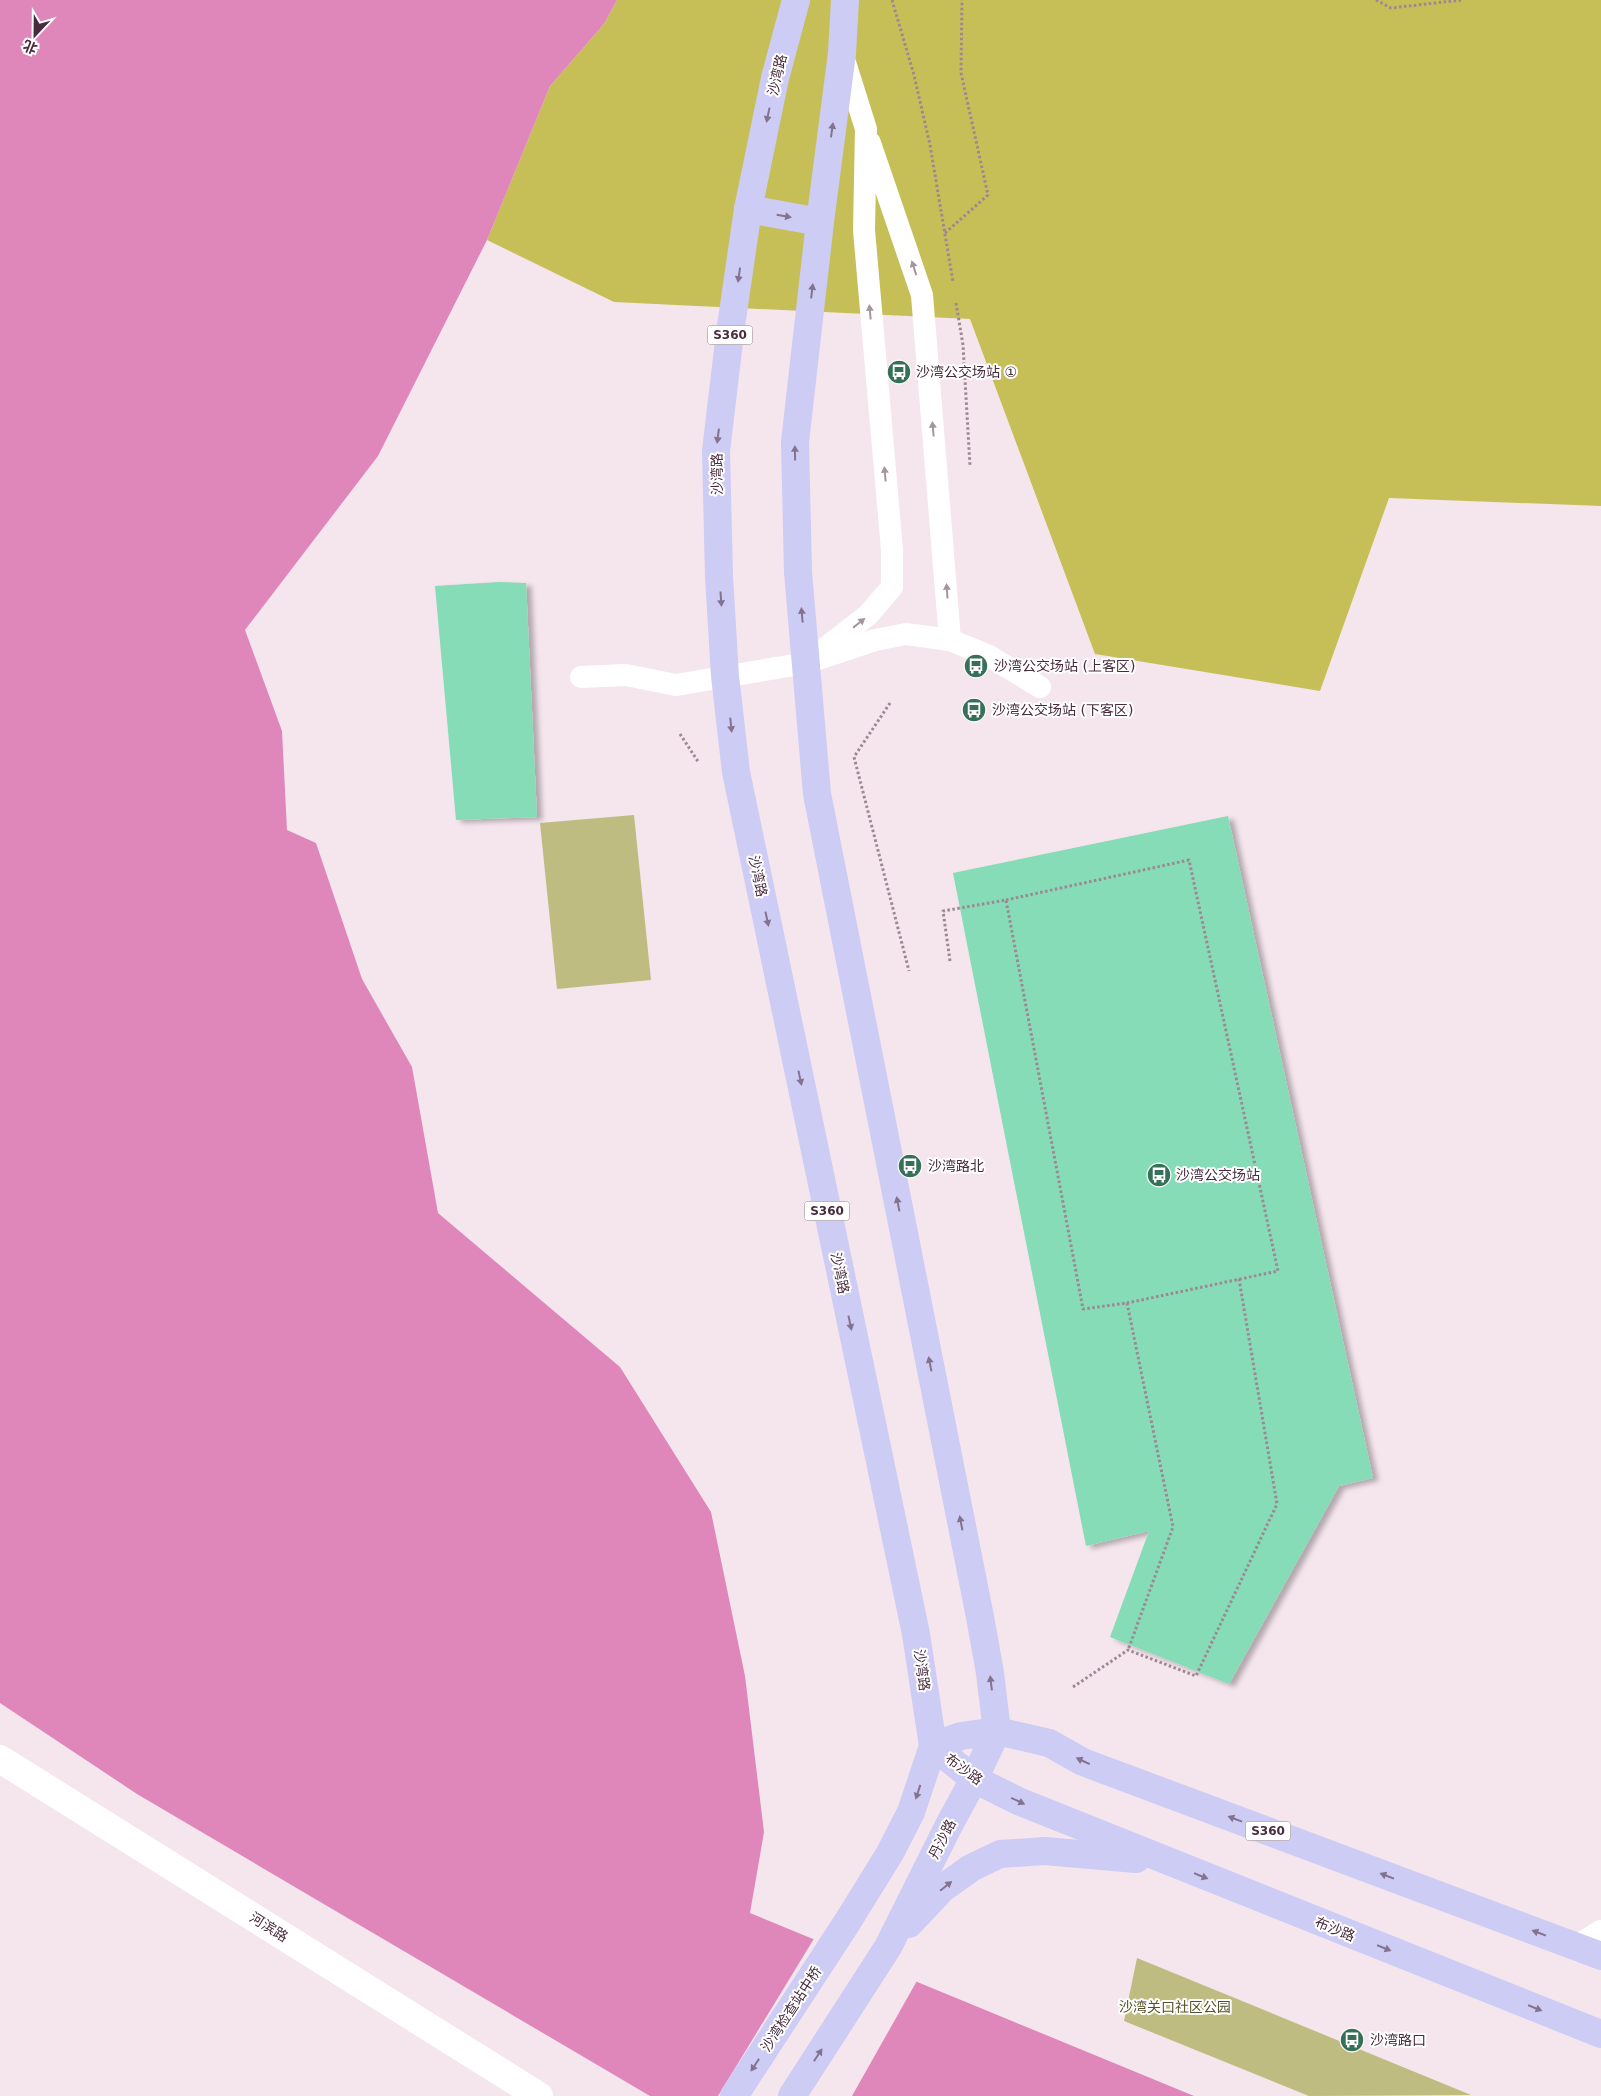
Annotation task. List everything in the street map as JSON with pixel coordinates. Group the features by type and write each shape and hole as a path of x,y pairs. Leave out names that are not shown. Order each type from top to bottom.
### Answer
{"main road":[{"name":"沙湾路","path":"796,0 775,78 748,210 730,333 716,451 719,577 726,676 736,772 916,1634 933,1746"},
{"path":"845,0 842,53 820,222 795,442 798,572 817,794 980,1617 990,1673 997,1731"},
{"path":"748,210 820,222"},
{"name":"布沙路","path":"933,1746 961,1736 997,1731 1049,1743 1092,1765 1594,1946"},
{"name":"丹沙路","path":"888,1947 997,1731"},
{"name":"布沙路","path":"933,1746 974,1779 1018,1802 1601,2034"},
{"name":"沙湾检查站中桥","path":"734,2096 890,1853 911,1812 933,1746"},
{"path":"792,2096 888,1947 943,1888 971,1868 1000,1854 1045,1851 1170,1864"}],"street":[{"name":"河滨路","path":"0,1758 539,2096"}],"lane":[{"path":"842,53 922,295 950,640"},
{"path":"806,663 868,616 892,587 892,550 864,230 866,129"},
{"path":"581,677 626,675 676,685 806,663 875,640 906,634 950,640 989,656 1040,687"}],"path":[{"path":"944,233 988,195 961,72 962,0"},
{"path":"1376,0 1391,8 1462,0"},
{"path":"890,703 854,757 909,971"},
{"path":"680,734 696,755 702,769"},
{"path":"950,961 943,911 1006,900 1189,860 1278,1271 1127,1303 1083,1309 1006,900"},
{"path":"1128,1650 1196,1676 1277,1504 1239,1279"},
{"path":"1073,1687 1128,1650 1173,1527 1127,1303"}],"green space":[{"path":"634,815 651,980 557,989 540,823"},
{"name":"沙湾关口社区公园","path":"1137,1958 1471,2095 1309,2096 1124,2021"}],"shaded area":[{"path":"0,0 617,0 604,24 550,86 487,240 378,456 245,630 282,731 287,830 316,843 362,979 412,1067 438,1213 620,1367 711,1512 745,1676 764,1832 750,1913 1194,2096 650,2096 137,1794 0,1703"},
{"path":"617,0 1601,0 1601,506 1389,498 1320,691 1095,654 970,319 614,302 487,240 550,86 604,24"}],"pier":[{"path":"815,1937 918,1979 852,2096 718,2096"}],"building":[{"path":"499,582 526,583 537,817 456,820 435,586"},
{"name":"沙湾公交场站","path":"1228,816 1373,1478 1339,1486 1229,1684 1110,1637 1149,1531 1086,1546 953,873"}],"place":[{"name":"沙湾公交场站 ①","path":"899,372"},
{"name":"沙湾公交场站 (上客区)","path":"976,666"},
{"name":"沙湾公交场站 (下客区)","path":"974,710"},
{"name":"沙湾路北","path":"910,1166"},
{"name":"沙湾公交场站","path":"1159,1175"},
{"name":"沙湾路口","path":"1352,2040"}]}
